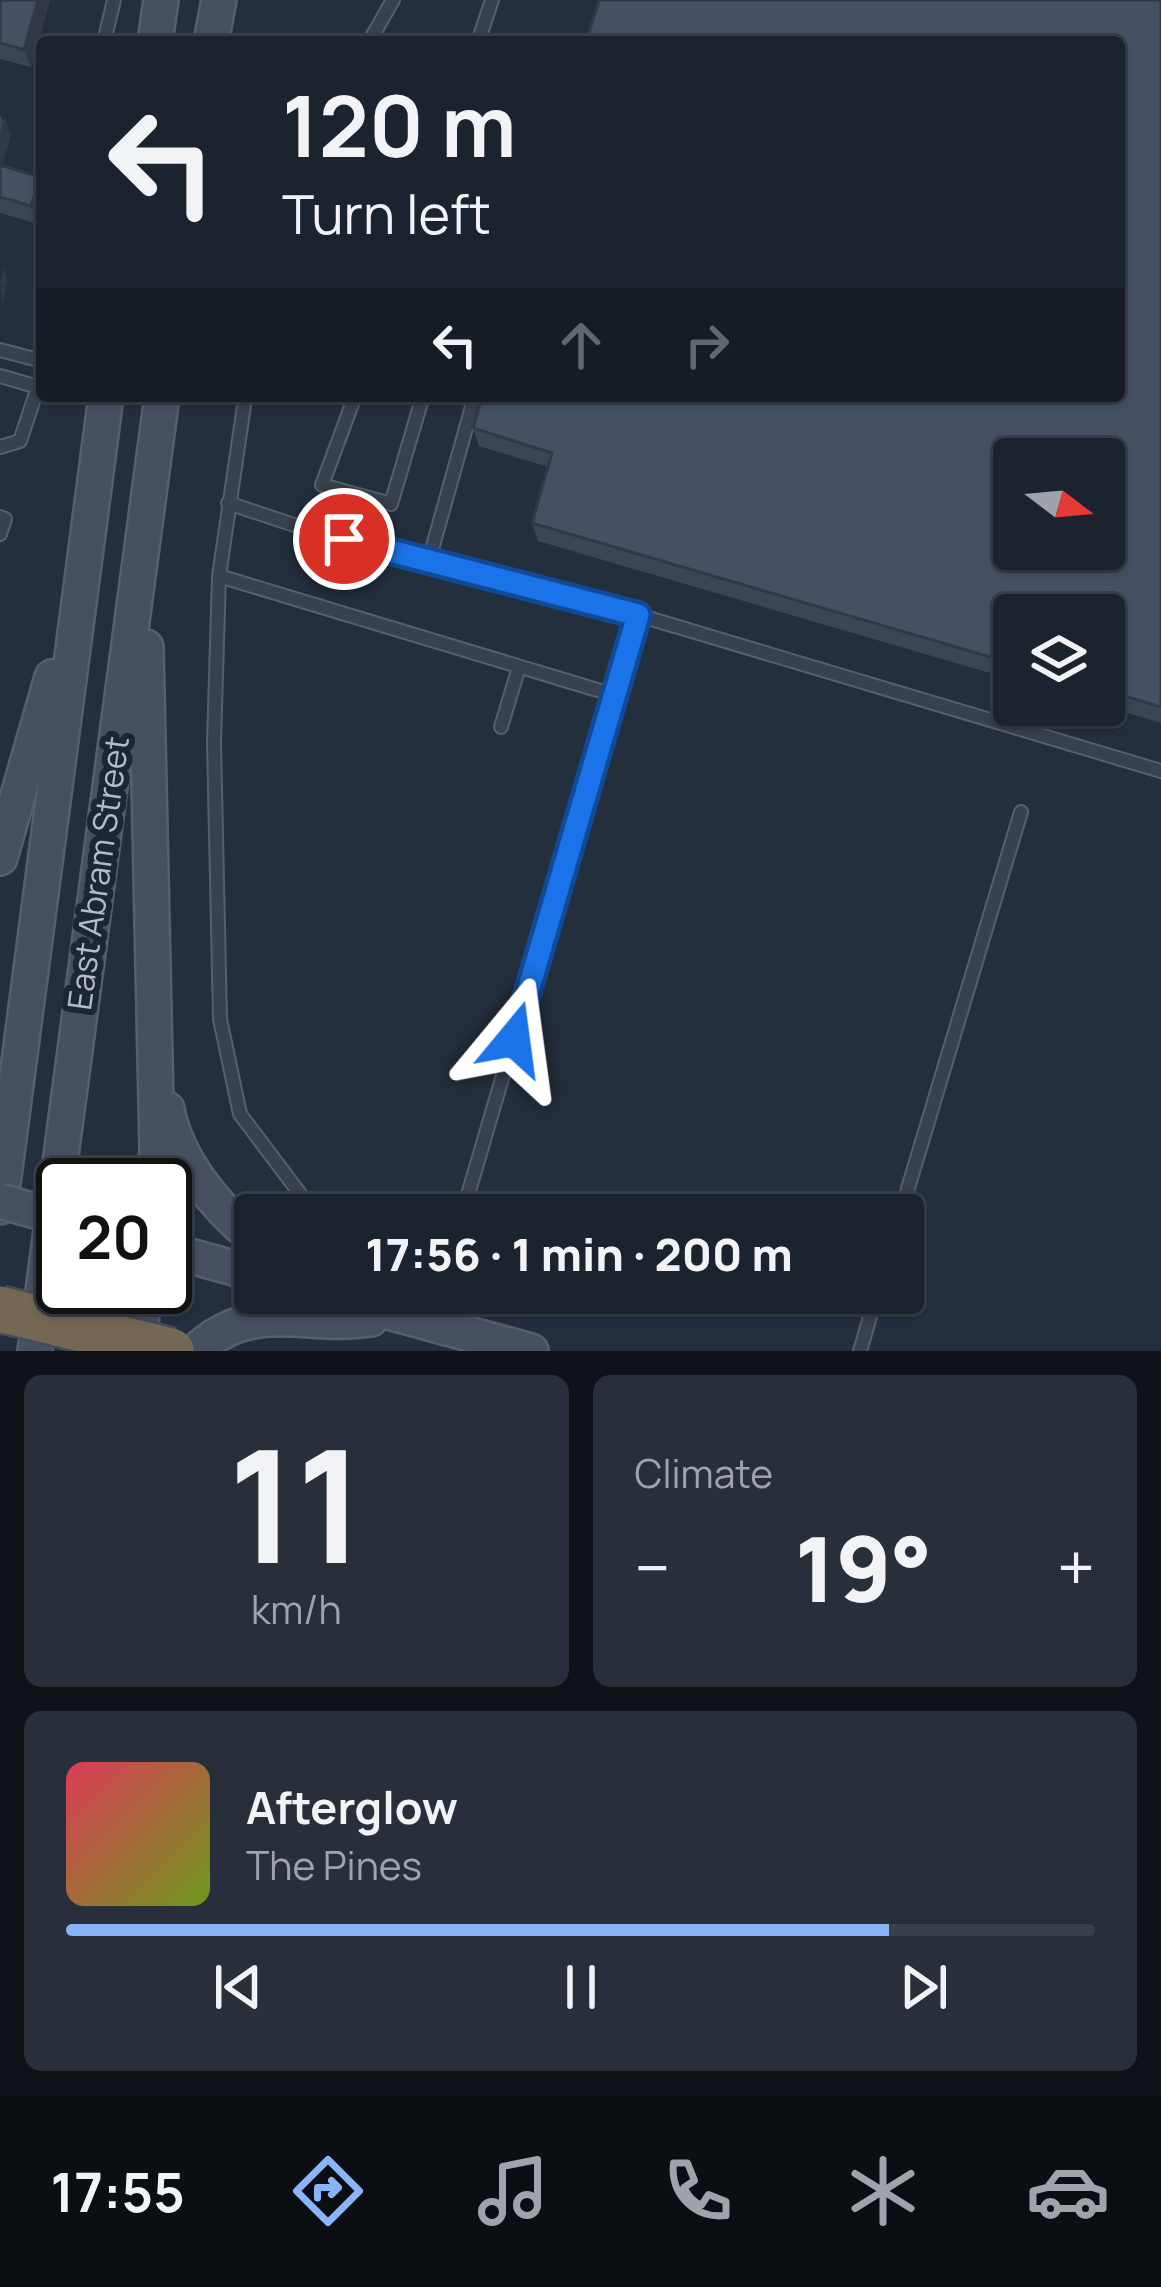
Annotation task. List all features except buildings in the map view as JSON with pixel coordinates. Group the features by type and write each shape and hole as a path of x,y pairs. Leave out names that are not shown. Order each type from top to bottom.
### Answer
{"highway":[{"path":"0,1309 171,1351"}],"main road":[{"path":"156,36 161,0"},
{"path":"213,36 219,0"},
{"name":"East Abram Street","path":"0,1204 105,402"},
{"name":"East Abram Street","path":"35,1351 161,402"},
{"path":"142,558 152,800 156,1158"},
{"path":"0,858 18,770 80,577"},
{"path":"154,1038 171,1131 207,1191 234,1218"},
{"path":"0,1204 36,1213"},
{"path":"192,1256 234,1268"},
{"path":"137,1351 142,1314"},
{"path":"196,1351 243,1321 291,1317 351,1322 402,1314"},
{"path":"446,1314 531,1351"}],"lane":[{"path":"105,36 114,0"},
{"path":"372,36 393,0"},
{"path":"480,36 492,0"},
{"path":"0,350 36,359"},
{"path":"0,376 36,387"},
{"path":"0,447 20,442 36,394"},
{"path":"244,402 219,576 214,742 220,1019 240,1114 300,1194"},
{"path":"353,402 322,485 391,504 421,402"},
{"path":"429,560 474,402"},
{"path":"228,503 309,530 638,615 1161,771"},
{"path":"0,534 2,518"},
{"path":"219,576 614,695"},
{"path":"468,1194 638,615"},
{"path":"501,727 519,667"},
{"path":"906,1194 1021,812"},
{"path":"860,1351 871,1314"}],"route":[{"path":"344,539 638,615 514,1039"}]}
